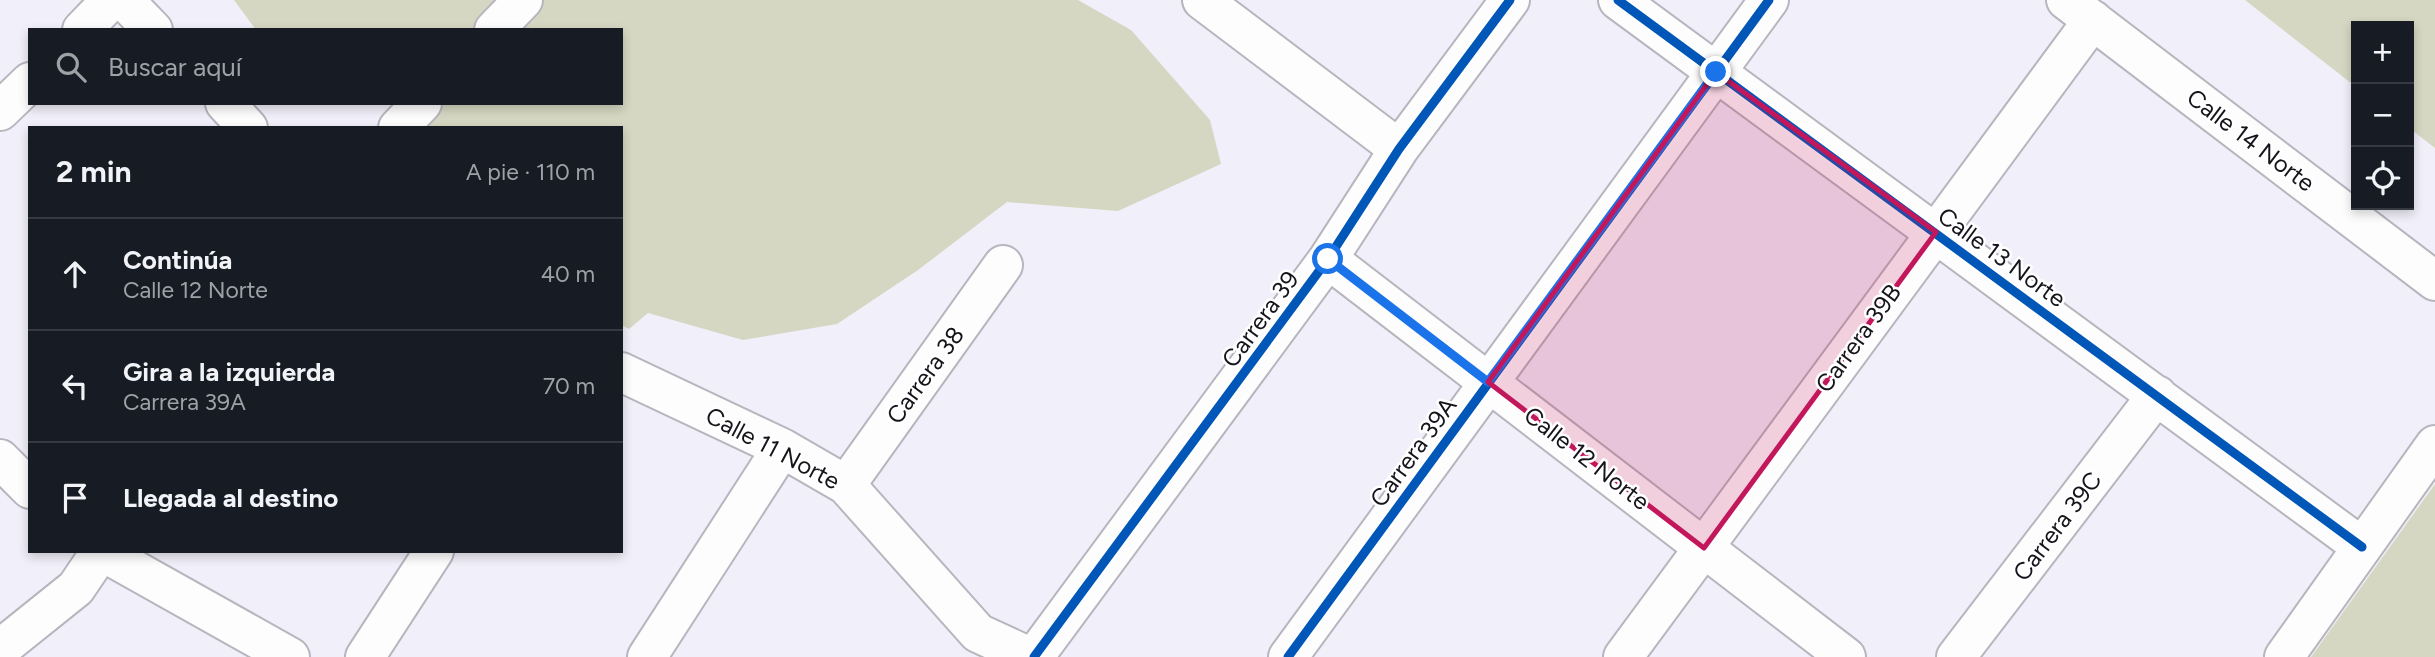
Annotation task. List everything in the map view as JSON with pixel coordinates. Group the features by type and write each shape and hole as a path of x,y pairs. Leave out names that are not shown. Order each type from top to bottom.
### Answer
{"street":[{"path":"84,28 111,0"},
{"path":"124,0 151,28"},
{"path":"496,28 523,0"},
{"path":"1202,0 1399,149"},
{"name":"Carrera 39","path":"1032,657 1328,259 1399,149 1510,0"},
{"name":"Calle 13 Norte","path":"1618,0 2362,547"},
{"name":"Carrera 39A","path":"1288,657 1769,0"},
{"name":"Carrera 39B","path":"1623,657 1936,232 2080,10"},
{"name":"Calle 14 Norte","path":"2080,10 2435,281"},
{"path":"0,111 28,84"},
{"path":"227,105 246,126"},
{"path":"400,126 420,105"},
{"name":"Calle 12 Norte","path":"1328,259 1846,657"},
{"name":"Carrera 38","path":"846,485 1003,265"},
{"name":"Calle 11 Norte","path":"623,373 782,448 846,485 978,633 1032,657"},
{"name":"Carrera 39C","path":"1956,657 2157,395"},
{"path":"2284,657 2435,446"},
{"path":"647,657 782,448"},
{"path":"0,459 28,487"},
{"path":"0,649 76,588 100,553"},
{"path":"105,553 290,657"},
{"path":"365,657 433,553"}],"highlighted area":[{"path":"1716,72 1936,232 1704,548 1488,382"}],"green space":[{"path":"234,0 1078,0 1131,30 1210,120 1221,164 1118,211 1007,202 918,270 837,324 743,340 648,313 629,329 623,326 623,126 410,126 391,105 623,105 623,28 255,28"},
{"path":"2245,0 2435,0 2435,148 2414,132 2414,21 2351,21 2351,83"},
{"path":"2435,484 2435,657 2311,657"}],"cycle path":[{"path":"1034,657 1328,259 1399,149 1510,0"},
{"path":"1618,0 2362,547"},
{"path":"1288,657 1769,0"}],"route":[{"path":"1328,259 1488,382 1716,72"}]}
